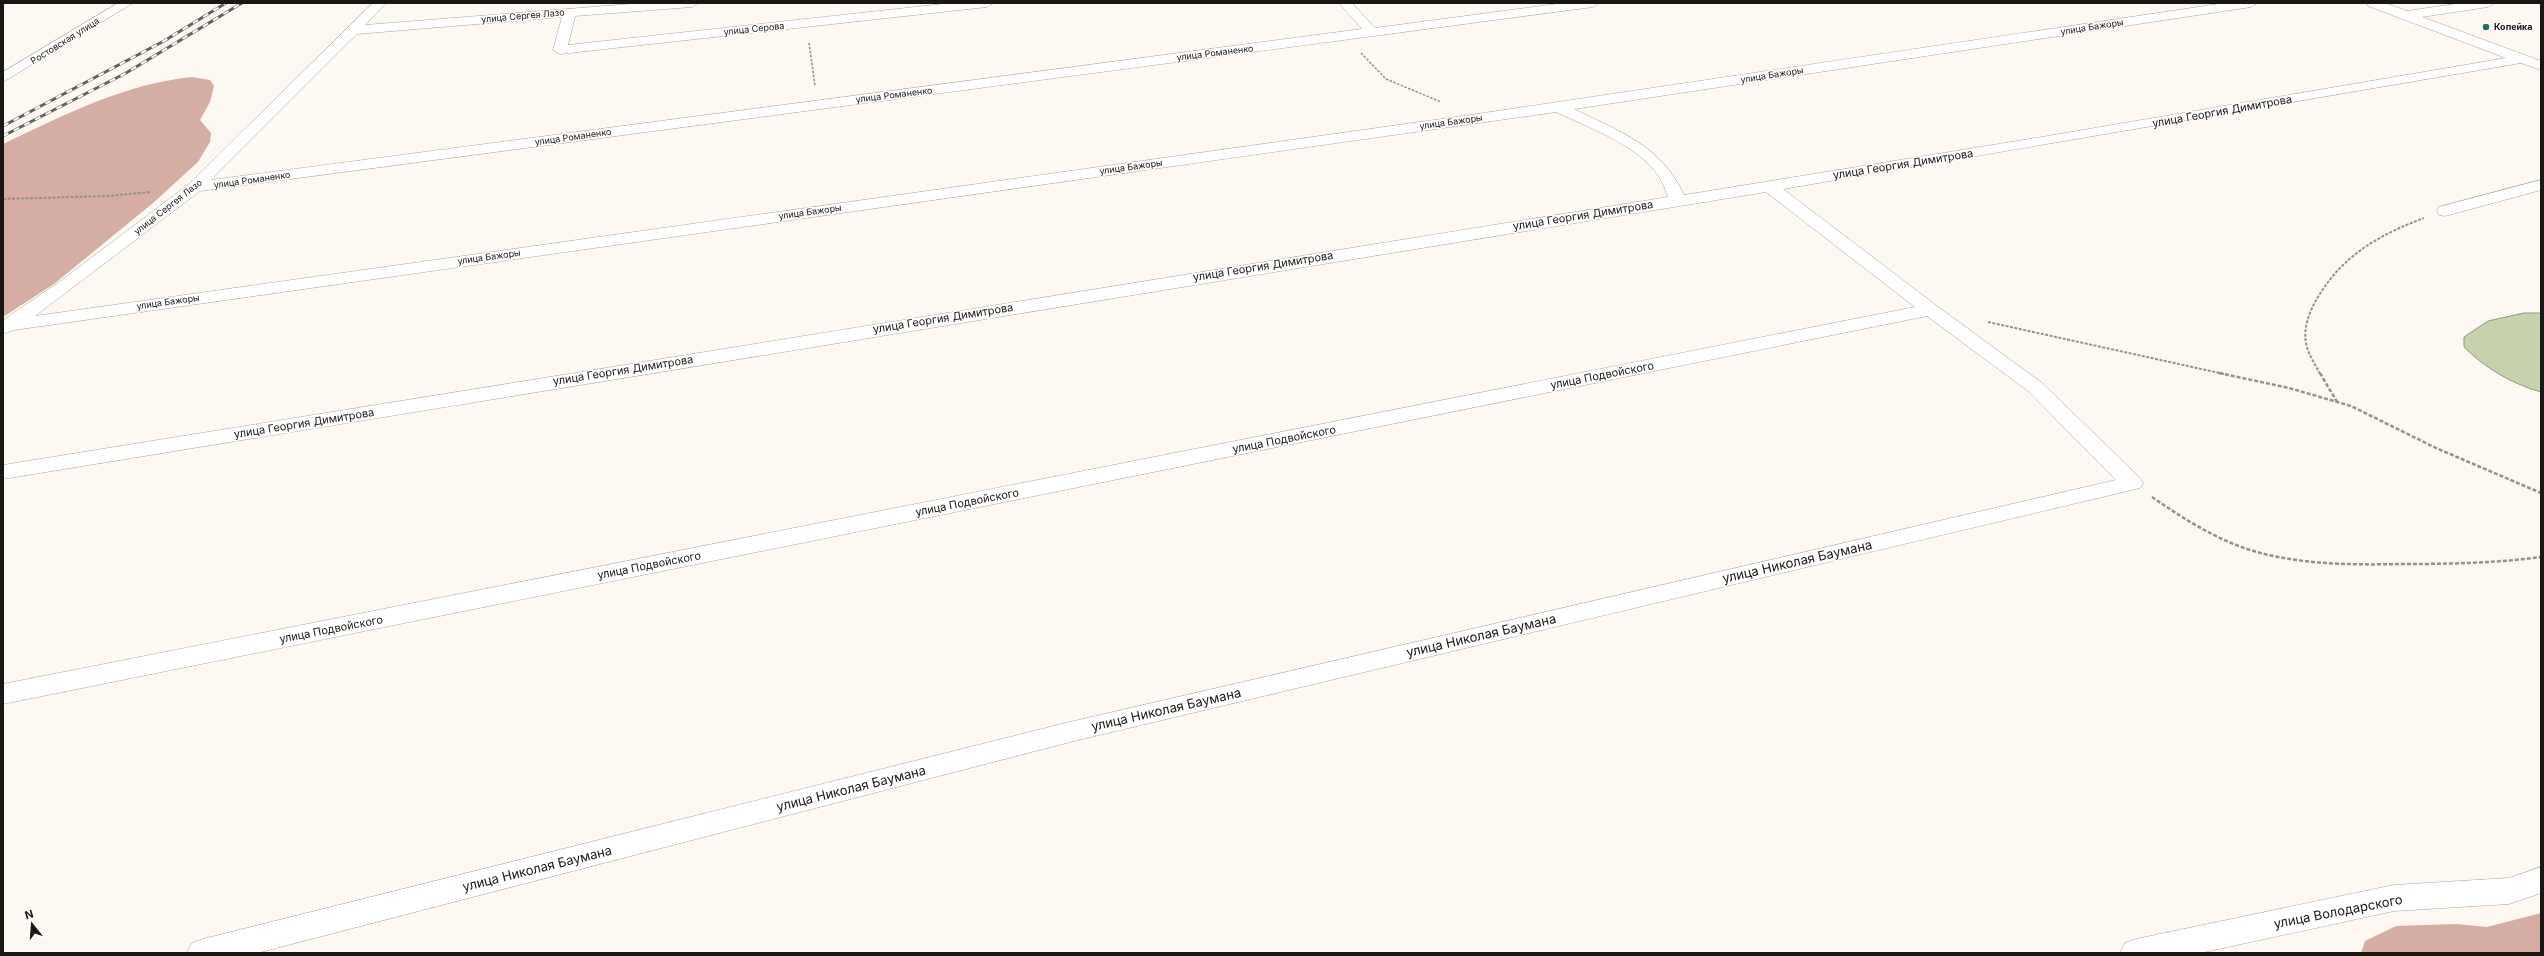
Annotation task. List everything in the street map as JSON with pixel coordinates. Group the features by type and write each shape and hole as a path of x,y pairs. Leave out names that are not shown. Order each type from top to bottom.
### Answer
{"street":[{"name":"Ростовская улица","path":"3,78 127,3"},
{"name":"улица Сергея Лазо","path":"5,328 64,288 195,187 380,3"},
{"name":"улица Сергея Лазо","path":"353,30 692,3"},
{"name":"улица Серова","path":"570,12 560,50 988,3"},
{"path":"1345,3 1372,32"},
{"name":"улица Романенко","path":"195,187 1593,3"},
{"name":"улица Бажоры","path":"5,328 1484,118 2251,3"},
{"path":"2373,3 2541,66"},
{"path":"2406,15 2488,3"},
{"name":"улица Георгия Димитрова","path":"3,472 1769,186 2523,59"},
{"path":"1558,107 1636,148 1652,159 1664,172 1678,200"},
{"path":"2445,211 2541,185"},
{"path":"1769,186 1930,310 2035,387 2132,483"},
{"name":"улица Подвойского","path":"3,694 1930,310"},
{"name":"улица Николая Баумана","path":"204,953 1074,731 2132,483"},
{"name":"улица Володарского","path":"2136,953 2394,898 2509,891 2541,880"}],"path":[{"path":"805,23 818,104"},
{"path":"1344,36 1386,79 1397,86 1484,118"},
{"path":"3,199 108,196 195,187"},
{"path":"2337,402 2306,346 2306,329 2311,311 2328,278 2364,245 2390,230 2445,211"},
{"path":"1981,320 2289,388 2351,406 2436,448 2541,493"},
{"path":"2132,483 2179,516 2235,544 2284,557 2366,565 2509,562 2541,558"}],"shaded area":[{"path":"192,77 210,80 214,86 210,102 200,120 211,133 210,142 198,162 153,203 54,284 3,317 3,144 95,102 142,86"},
{"path":"2524,313 2541,313 2541,392 2509,380 2481,362 2464,347 2464,337 2488,321"},
{"path":"2541,913 2541,953 2361,953 2365,941 2396,926 2457,924 2487,927"}],"railway":[{"path":"3,126 164,41 226,3"},
{"path":"3,136 126,73 242,3"}],"place":[{"name":"Копейка","path":"2486,27"}]}
